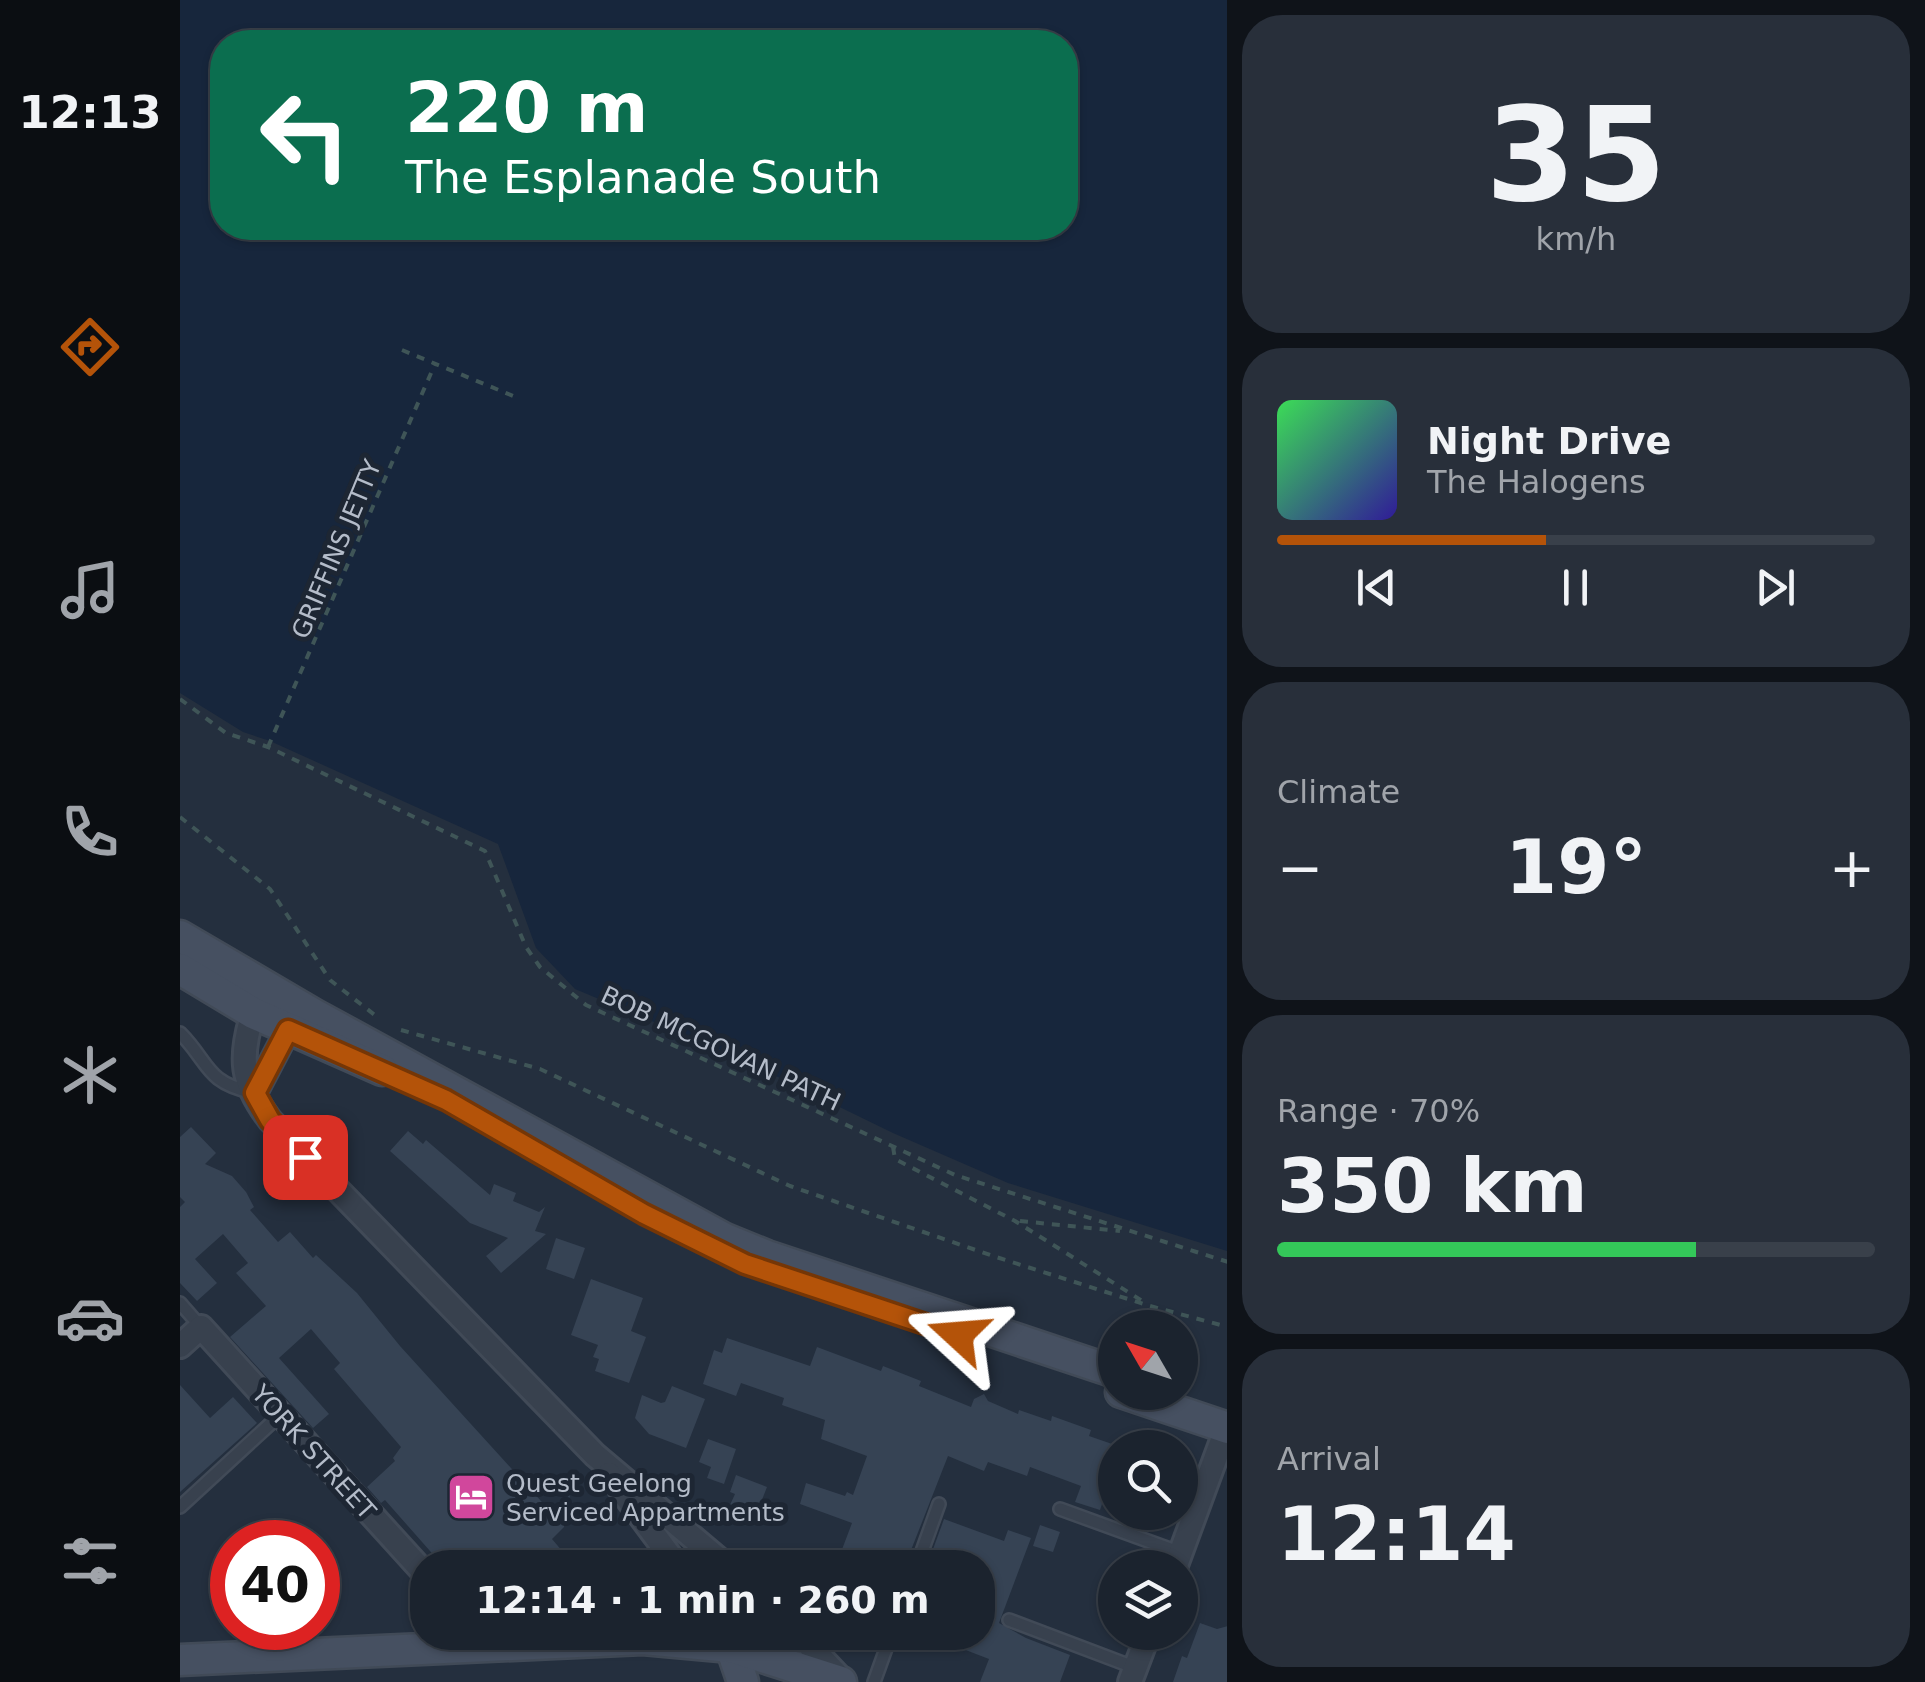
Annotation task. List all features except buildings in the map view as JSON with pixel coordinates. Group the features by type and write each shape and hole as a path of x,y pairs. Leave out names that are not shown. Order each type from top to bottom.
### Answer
{"street":[{"path":"180,936 278,1010 446,1100 644,1214 745,1264 1098,1384"},
{"path":"180,968 278,1010 725,1239 1098,1366"},
{"path":"255,1093 278,1010"},
{"path":"278,1010 243,1061 246,1077 270,1120 595,1454 709,1550"},
{"path":"180,1346 201,1328"},
{"name":"YORK STREET","path":"201,1328 410,1557"},
{"path":"1198,1398 1227,1407"},
{"path":"1177,1410 1227,1426 1182,1550"},
{"path":"595,1454 664,1550"},
{"path":"180,1660 410,1645"},
{"path":"731,1650 743,1682"},
{"path":"755,1650 843,1682"},
{"path":"814,1650 843,1682"},
{"path":"1133,1675 1142,1650"}],"lane":[{"path":"180,1033 226,1086 255,1093"},
{"name":"YORK STREET","path":"180,1302 201,1328"},
{"path":"180,1507 280,1415"},
{"path":"922,1550 939,1504"},
{"path":"1060,1509 1155,1550"},
{"path":"1008,1620 1133,1675"},
{"path":"874,1682 886,1650"}],"path":[{"path":"402,350 518,398"},
{"name":"GRIFFINS JETTY","path":"268,748 435,364"},
{"name":"BOB MCGOVAN PATH","path":"180,698 226,733 268,748 486,851 526,947 540,967 586,1005 955,1176 1227,1262"},
{"path":"180,818 270,889 330,980 390,1026 540,1070 790,1186 1150,1306 1227,1327"},
{"path":"893,1147 895,1159 1015,1220 1150,1306"},
{"path":"1015,1220 1132,1232"}],"water":[{"path":"180,0 1227,0 1227,1251 1008,1183 893,1133 733,1055 575,989 536,948 498,844 243,732 180,693"}],"place":[{"name":"Quest Geelong Serviced Appartments","path":"471,1497"}],"route":[{"path":"305,1157 265,1114 255,1093 288,1030 446,1100 696,1242 788,1280 958,1335"}]}
